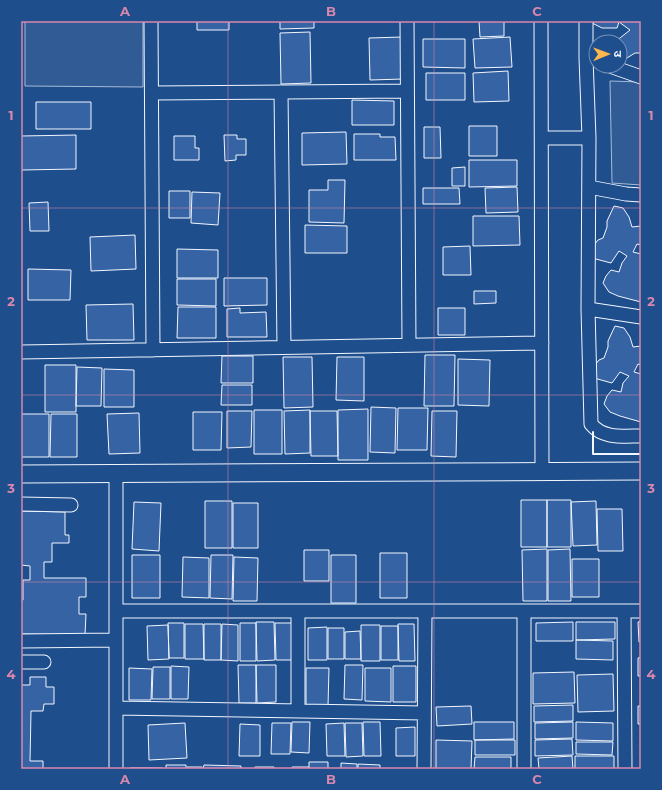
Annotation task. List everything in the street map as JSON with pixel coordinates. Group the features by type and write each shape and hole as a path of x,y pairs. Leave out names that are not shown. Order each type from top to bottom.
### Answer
{"street":[{"path":"151,21 153,350"},
{"path":"407,21 409,345"},
{"path":"541,21 542,472"},
{"path":"586,21 588,36"},
{"path":"628,72 641,77"},
{"path":"591,74 588,310 591,424 596,430 609,436 641,436"},
{"path":"152,93 407,91"},
{"path":"281,92 284,347"},
{"path":"542,138 589,138"},
{"path":"589,187 626,194 641,195"},
{"path":"588,310 641,317"},
{"path":"21,352 542,343"},
{"path":"21,474 641,471"},
{"path":"116,474 116,769"},
{"path":"21,504 71,505"},
{"path":"116,611 641,611"},
{"path":"298,611 298,711"},
{"path":"424,769 425,611"},
{"path":"524,611 524,769"},
{"path":"624,611 625,769"},
{"path":"21,641 116,640"},
{"path":"21,662 44,662"},
{"path":"116,708 424,713"}],"shaded area":[{"path":"25,21 143,21 143,87 25,86"},
{"path":"610,81 641,82 641,185 612,183"}],"building":[{"path":"197,21 229,21 229,30 197,30"},
{"path":"280,21 314,21 314,28 280,29"},
{"path":"479,21 504,21 504,36 480,37"},
{"path":"641,21 641,53 635,53 628,57 628,34 625,34 630,30 619,22 617,28 602,28 590,22"},
{"path":"310,32 311,83 281,84 280,33"},
{"path":"402,37 403,79 370,80 369,38"},
{"path":"510,37 512,67 475,68 473,39"},
{"path":"423,39 465,39 465,68 423,67"},
{"path":"508,71 509,101 474,102 473,73"},
{"path":"426,73 465,73 465,100 426,100"},
{"path":"352,100 394,101 394,125 352,125"},
{"path":"36,102 91,102 91,129 36,129"},
{"path":"469,126 497,126 497,156 469,156"},
{"path":"424,127 440,127 441,158 424,158"},
{"path":"346,132 347,164 302,165 302,133"},
{"path":"354,134 380,134 380,137 395,137 396,160 354,160"},
{"path":"76,135 76,169 21,170 21,136"},
{"path":"224,135 237,135 237,139 246,139 246,155 236,155 236,160 225,161"},
{"path":"174,136 195,136 195,148 199,148 199,160 174,160"},
{"path":"469,160 517,160 517,186 469,187"},
{"path":"465,167 465,186 452,186 452,168"},
{"path":"328,180 345,180 344,223 309,222 309,190 328,190"},
{"path":"517,187 518,212 486,213 485,188"},
{"path":"423,188 459,188 460,204 423,204"},
{"path":"169,191 190,191 190,218 169,218"},
{"path":"192,192 220,193 218,225 191,223"},
{"path":"48,202 49,231 30,231 29,203"},
{"path":"614,206 623,208 629,217 632,227 641,226 641,245 637,244 633,252 641,254 641,302 609,292 603,283 611,270 619,272 622,263 627,256 619,251 611,263 592,258 590,250 598,240 603,238 607,227 607,221"},
{"path":"473,216 519,216 520,245 473,246"},
{"path":"305,225 347,226 347,253 305,253"},
{"path":"135,235 136,269 91,271 90,237"},
{"path":"470,246 471,275 443,275 443,247"},
{"path":"177,249 218,250 218,278 177,278"},
{"path":"28,269 71,270 70,300 28,300"},
{"path":"224,278 267,278 267,305 224,306"},
{"path":"177,279 216,279 216,306 177,305"},
{"path":"474,291 496,291 496,303 474,304"},
{"path":"133,304 134,340 87,340 86,305"},
{"path":"178,307 216,307 216,338 177,338"},
{"path":"240,308 240,313 266,312 267,337 227,337 227,309"},
{"path":"438,308 465,308 465,335 438,335"},
{"path":"615,326 624,328 630,337 633,347 641,346 641,365 638,364 634,372 641,374 641,422 610,412 604,404 607,396 612,390 621,392 623,383 629,376 620,372 612,383 594,378 591,370 599,360 604,358 608,347 608,341"},
{"path":"425,355 455,355 454,406 424,406"},
{"path":"222,356 253,356 253,383 221,383"},
{"path":"283,357 312,357 313,407 284,408"},
{"path":"337,357 364,357 364,401 336,400"},
{"path":"458,359 490,360 489,406 458,405"},
{"path":"45,365 76,365 76,412 45,412"},
{"path":"77,367 102,368 101,406 76,406"},
{"path":"104,369 134,370 134,407 104,407"},
{"path":"222,385 252,385 252,405 221,405"},
{"path":"371,407 396,408 395,453 370,452"},
{"path":"398,408 428,408 427,450 397,450"},
{"path":"368,409 368,460 338,460 338,410"},
{"path":"254,410 282,410 282,454 254,454"},
{"path":"310,410 310,453 285,454 284,411"},
{"path":"227,411 252,411 251,447 227,448"},
{"path":"310,411 337,411 338,456 311,456"},
{"path":"432,411 457,411 456,457 431,456"},
{"path":"193,412 222,412 221,450 193,450"},
{"path":"139,413 140,453 109,454 107,414"},
{"path":"21,414 49,414 49,457 21,457"},
{"path":"51,414 77,414 77,457 50,457"},
{"path":"521,500 547,500 547,547 521,547"},
{"path":"547,500 571,500 571,547 547,547"},
{"path":"205,501 232,501 232,548 205,548"},
{"path":"596,501 597,545 573,546 571,502"},
{"path":"134,502 161,503 159,551 132,549"},
{"path":"233,503 258,503 258,548 233,548"},
{"path":"597,509 622,509 623,551 598,551"},
{"path":"21,511 65,512 65,535 69,535 69,543 52,543 52,562 44,562 44,578 86,578 86,597 79,597 79,614 86,614 85,635 21,634 21,600 23,600 23,580 30,580 30,566 21,565"},
{"path":"547,549 547,601 523,601 522,550"},
{"path":"570,549 571,601 548,601 548,550"},
{"path":"304,550 329,550 329,581 304,581"},
{"path":"380,553 407,553 407,598 380,598"},
{"path":"132,555 160,555 160,598 132,598"},
{"path":"211,555 233,555 232,599 210,598"},
{"path":"331,555 356,555 356,603 331,603"},
{"path":"183,557 209,558 209,598 182,597"},
{"path":"234,557 258,558 257,601 233,601"},
{"path":"572,559 599,559 599,597 572,597"},
{"path":"641,621 641,642 639,642 638,622"},
{"path":"256,622 274,622 275,660 257,661"},
{"path":"573,622 573,641 536,641 536,623"},
{"path":"576,622 615,622 615,639 576,640"},
{"path":"168,623 184,623 184,658 169,658"},
{"path":"240,623 256,623 256,661 240,661"},
{"path":"275,623 292,623 292,660 276,660"},
{"path":"185,624 203,624 204,659 185,659"},
{"path":"204,624 221,624 221,660 204,660"},
{"path":"222,624 238,625 238,661 221,660"},
{"path":"398,624 414,624 415,661 399,661"},
{"path":"168,625 169,659 148,660 147,626"},
{"path":"361,625 380,625 380,661 361,661"},
{"path":"381,626 398,626 398,660 381,660"},
{"path":"327,627 327,660 308,660 308,628"},
{"path":"328,628 344,628 344,659 328,659"},
{"path":"360,631 361,659 345,659 345,632"},
{"path":"576,640 613,641 613,660 576,659"},
{"path":"641,657 641,676 638,676 638,658"},
{"path":"238,665 256,665 256,703 239,703"},
{"path":"256,665 276,665 276,702 257,703"},
{"path":"345,665 363,665 362,700 344,699"},
{"path":"171,666 189,667 188,699 171,699"},
{"path":"393,666 416,666 416,702 393,702"},
{"path":"153,667 170,667 170,699 152,699"},
{"path":"129,668 152,669 151,700 129,700"},
{"path":"306,668 329,668 328,706 306,706"},
{"path":"365,668 391,668 391,702 365,701"},
{"path":"574,672 575,703 533,704 533,673"},
{"path":"613,674 614,711 578,712 577,675"},
{"path":"30,677 46,677 46,687 54,687 54,704 44,704 43,711 31,711 30,761 43,761 43,769 21,769 21,685 30,685"},
{"path":"573,705 573,721 534,722 534,706"},
{"path":"471,706 472,724 437,726 436,707"},
{"path":"638,706 641,706 641,724 638,724"},
{"path":"292,722 310,722 309,753 291,752"},
{"path":"363,722 380,722 381,756 364,756"},
{"path":"474,722 514,722 514,739 474,740"},
{"path":"573,722 573,738 535,739 535,723"},
{"path":"576,722 613,723 613,741 576,740"},
{"path":"185,723 187,758 149,760 148,725"},
{"path":"272,723 291,723 290,754 271,754"},
{"path":"344,723 345,756 327,756 326,724"},
{"path":"345,723 362,723 363,756 346,757"},
{"path":"240,724 260,725 260,756 239,756"},
{"path":"415,727 415,756 396,756 396,728"},
{"path":"572,739 573,755 535,756 535,740"},
{"path":"436,740 472,741 471,769 436,769"},
{"path":"475,740 515,740 515,755 475,755"},
{"path":"576,742 613,742 612,755 576,754"},
{"path":"572,756 573,769 539,769 538,758"},
{"path":"575,756 614,756 614,769 575,769"},
{"path":"475,757 511,757 511,769 474,769"},
{"path":"309,762 328,762 328,769 309,769"},
{"path":"341,763 357,764 357,769 341,769"},
{"path":"358,764 380,765 380,769 358,769"},
{"path":"166,765 186,765 186,769 166,769"},
{"path":"204,765 241,766 241,769 203,769"},
{"path":"187,767 202,767 202,769 187,769"},
{"path":"255,767 274,767 274,769 255,769"},
{"path":"292,767 309,767 309,769 292,769"},
{"path":"162,768 162,769 130,769"}],"wall":[{"path":"593,432 593,454 641,454"}]}
